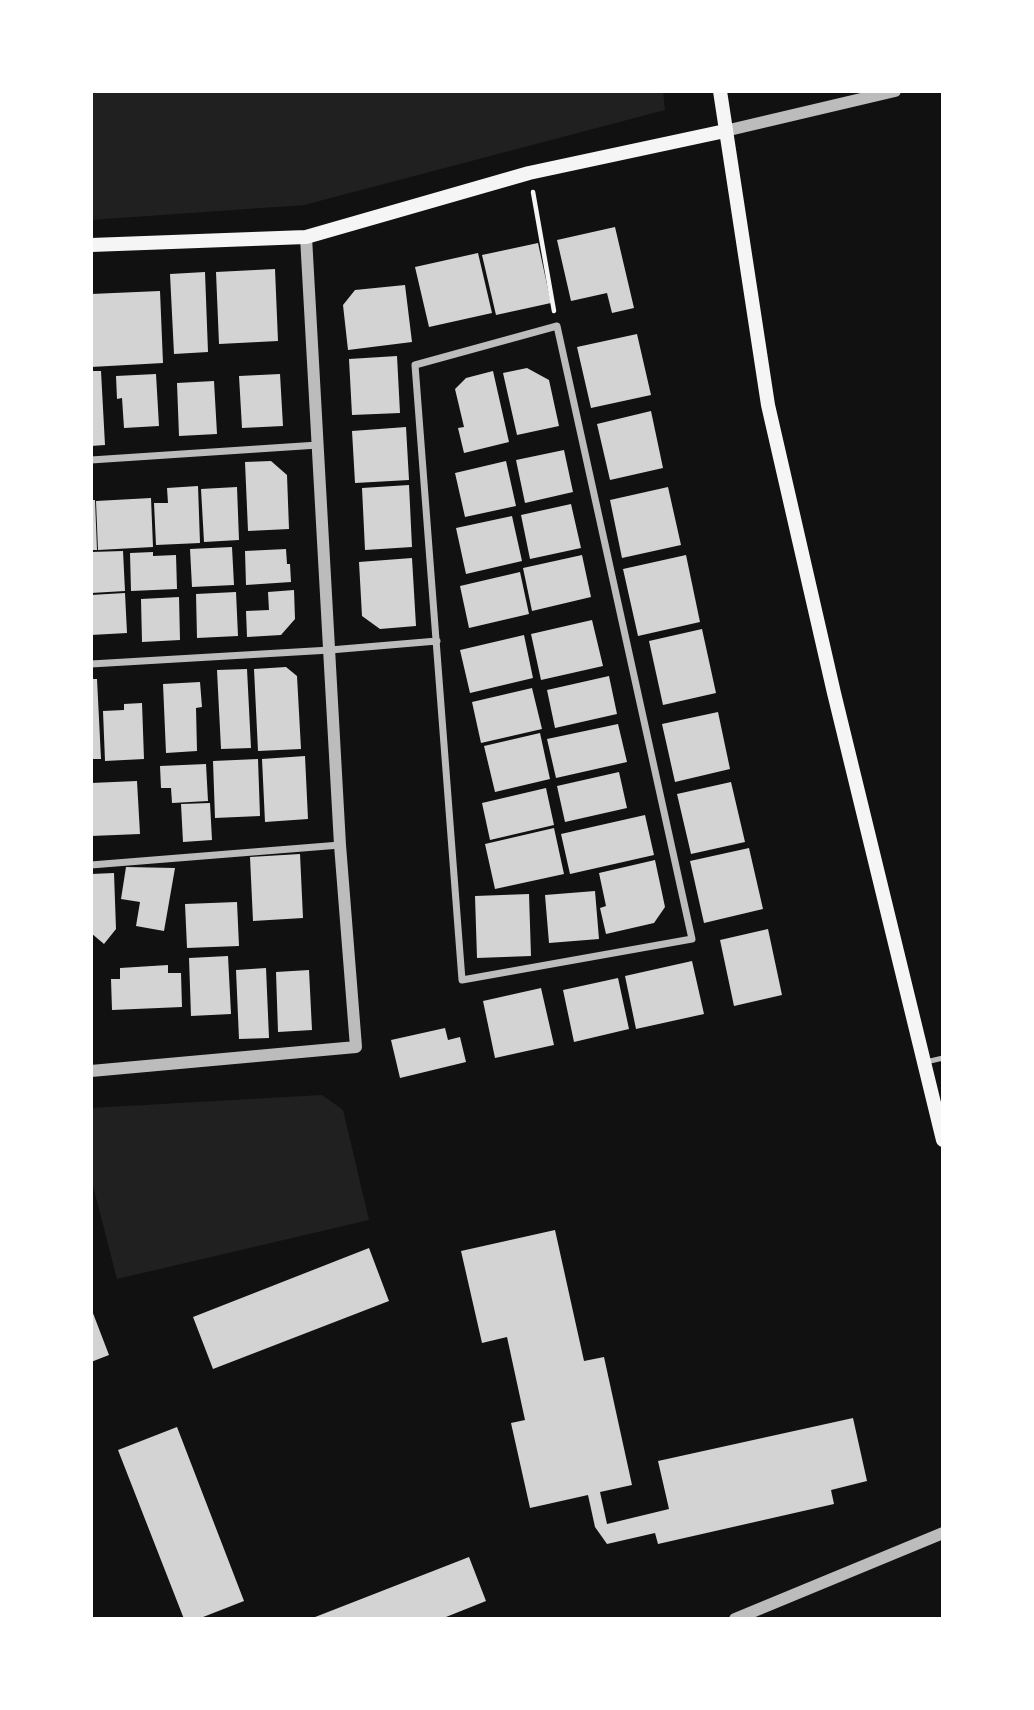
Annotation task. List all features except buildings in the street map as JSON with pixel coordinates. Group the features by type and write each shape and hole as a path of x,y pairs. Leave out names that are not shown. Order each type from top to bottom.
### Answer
{"main road":[{"path":"720,91 768,405 831,680 943,1140"},
{"path":"91,245 306,237 529,173 725,131"}],"street":[{"path":"725,131 895,91"},
{"path":"91,1071 356,1047 340,845 306,237"},
{"path":"556,326 692,939 461,980 415,365 556,326"},
{"path":"91,460 318,445"},
{"path":"91,664 437,641"},
{"path":"91,864 340,845"},
{"path":"735,1619 943,1533"}],"lane":[{"path":"924,1062 943,1058"}],"path":[{"path":"529,173 556,326"}],"shaded area":[{"path":"91,91 663,91 665,110 304,205 91,220"},
{"path":"322,1095 343,1110 369,1220 117,1279 91,1178 91,1108"}]}
